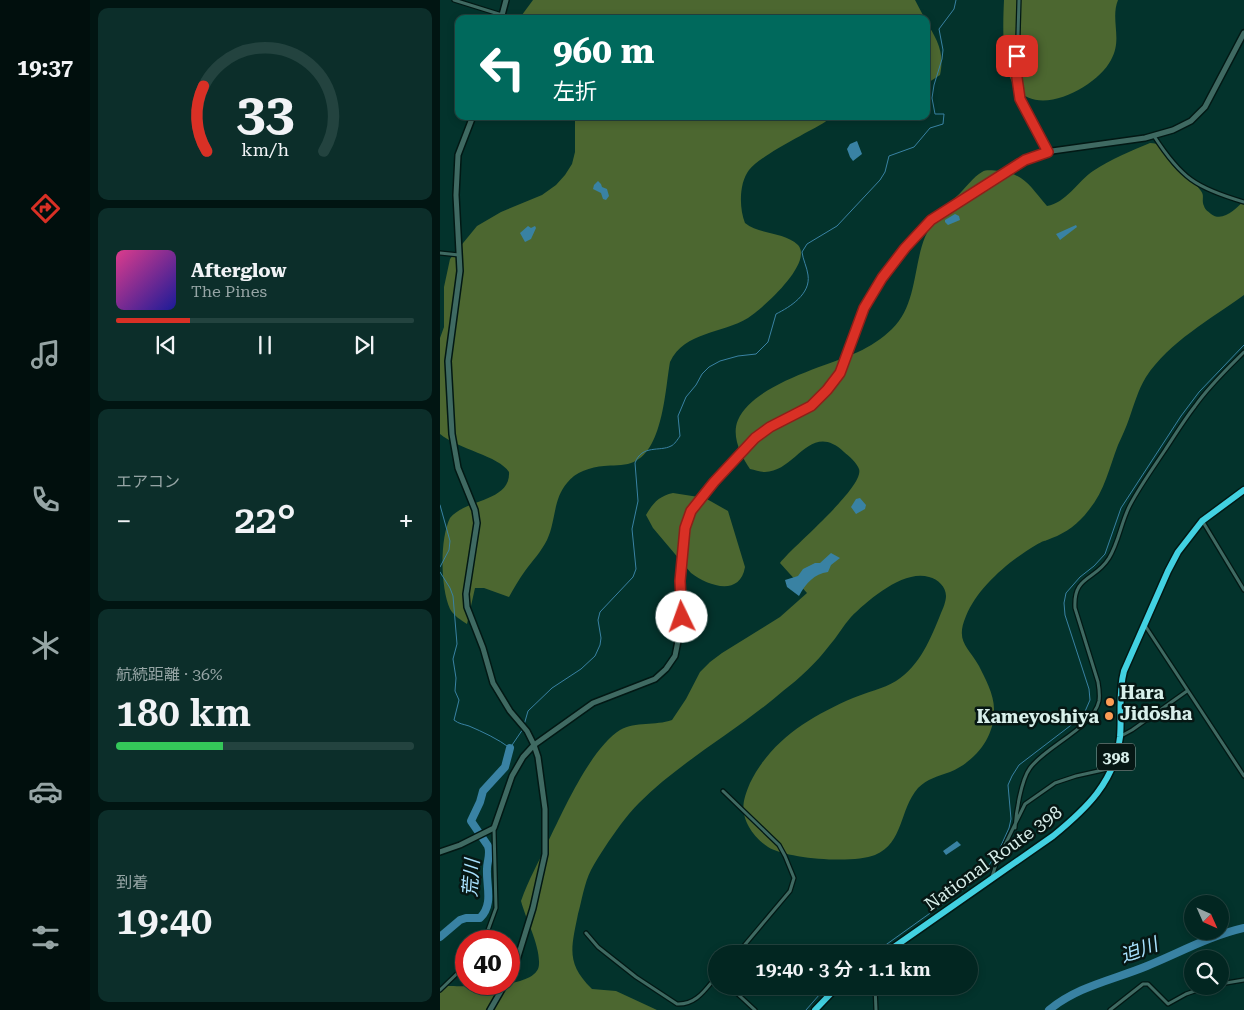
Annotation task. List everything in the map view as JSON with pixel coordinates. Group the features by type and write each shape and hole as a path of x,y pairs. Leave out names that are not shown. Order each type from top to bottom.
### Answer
{"highway":[{"name":"National Route 398","path":"897,945 1054,836 1074,819 1098,794 1112,768 1116,756 1120,736 1120,685 1124,671 1168,571 1190,534 1202,521 1244,490"},
{"path":"815,1010 829,995"}],"street":[{"path":"454,0 496,15"},
{"path":"502,15 506,0"},
{"path":"1019,0 1018,94 1024,109 1048,152"},
{"path":"488,930 496,908 494,828 512,776 523,757 534,745 593,703 655,679 666,669 675,656 679,636 682,617 680,581 685,528 691,511 714,482 755,438 770,427 811,406 827,390 840,373 864,308 882,278 905,248 931,220 1025,160 1048,152 1153,135 1173,130 1190,121 1205,107 1244,33"},
{"path":"471,120 458,155 456,195 460,271 448,361 452,434 458,468 475,510 477,523 466,594 467,607 483,648 493,682 510,711 534,745 538,757 545,809 545,854 533,908 520,953"},
{"path":"1153,135 1168,157 1190,181 1214,193 1244,202"},
{"path":"440,253 460,255"},
{"path":"1015,828 1023,782 1029,769 1044,754 1080,727 1092,715 1098,704 1100,694 1098,682 1074,608 1078,587 1108,560 1131,503 1148,474 1195,405 1214,382 1244,352"},
{"path":"1202,521 1244,590"},
{"path":"1144,624 1244,776"},
{"path":"1120,736 1132,730 1188,690"},
{"path":"990,880 997,861 1026,804 1039,793 1055,784 1076,776 1112,768"},
{"path":"723,791 779,845 794,878 790,891 745,945"},
{"path":"440,852 471,840 494,828"},
{"path":"586,933 598,947 636,977 677,1004 685,1004 696,999 708,986"},
{"path":"440,990 455,976"},
{"path":"1229,982 1244,980"},
{"path":"1110,1010 1129,993 1143,984 1148,984 1168,1004 1184,995"},
{"path":"490,1010 499,995"},
{"path":"739,995 755,1010"},
{"path":"875,995 876,1010"}],"green space":[{"path":"533,0 915,0 923,15 522,15"},
{"path":"1004,0 1118,0 1115,15 1116,45 1111,60 1093,80 1081,89 1066,96 1052,100 1038,100 1025,96 1015,87 1007,68 1004,45"},
{"path":"930,28 937,40 941,53 940,75 930,81"},
{"path":"575,120 827,120 763,158 749,170 743,182 741,203 745,223 758,230 786,238 798,245 801,253 799,263 793,274 774,296 748,318 694,339 677,352 670,362 661,419 650,447 642,457 631,463 594,468 579,473 570,479 559,496 547,540 509,597 484,588 475,588 467,624 450,609 444,588 442,562 444,537 450,518 466,507 495,495 503,489 508,482 509,472 497,461 457,444 440,434 440,338 444,327 444,287 450,259 477,226 501,212 542,195 556,185 572,164 575,152"},
{"path":"1150,143 1164,148 1173,166 1198,187 1203,195 1204,207 1216,216 1225,216 1244,201 1244,295 1178,342 1155,364 1138,392 1103,487 1094,503 1084,515 1067,530 1043,541 1015,559 986,585 971,605 963,625 962,638 984,676 994,703 991,729 976,755 950,772 937,776 921,785 907,806 891,843 884,850 865,858 820,859 790,855 777,851 762,843 746,821 744,800 750,783 769,754 781,742 807,721 837,705 896,681 912,668 924,651 944,605 945,590 932,578 909,577 887,588 867,602 851,617 832,643 796,681 656,787 630,813 593,867 585,886 578,914 572,946 574,963 592,989 616,991 657,1010 440,1010 440,988 445,986 455,986 455,995 520,995 520,980 536,972 539,957 521,901 579,781 588,765 609,739 626,727 672,720 686,699 700,672 710,662 780,617 807,593 780,563 851,489 858,478 859,469 855,462 844,452 832,444 822,442 812,444 776,470 765,472 750,469 740,452 736,439 736,426 746,407 774,387 862,350 892,329 906,309 921,249 928,231 943,210 979,174 991,170 1016,175 1032,188 1047,206 1060,201 1087,175 1121,156"},
{"path":"673,493 705,498 728,511 745,567 742,576 737,582 730,586 722,586 714,585 698,578 691,573 653,528 646,515 657,501"}],"water":[{"path":"857,141 862,154 853,161 847,149 850,144"},
{"path":"598,181 602,187 607,189 609,196 606,200 603,199 601,193 593,189"},
{"path":"955,214 959,216 960,220 948,225 945,220"},
{"path":"1076,225 1077,227 1060,240 1056,234"},
{"path":"528,226 531,228 535,226 536,228 531,239 525,242 520,233"},
{"path":"860,498 866,505 865,509 856,514 851,507 856,499"},
{"path":"831,553 840,558 831,565 828,572 811,580 799,596 787,587 785,580 798,576 803,569 815,563 820,563"},
{"path":"957,841 961,845 946,855 943,851"}],"waterway":[{"path":"524,725 528,711 552,688 581,669 595,656 601,638 598,620 600,612 633,577 636,569 632,529 638,501 635,463 638,457 647,451 667,448 676,442 680,436 678,416 686,397 709,367 720,361 738,356 756,354 768,342 776,314 793,304 806,288 808,275 802,252 807,244 837,226 880,180 885,172 889,156 914,147 930,128 943,124 944,114 935,114 932,98 943,50 939,29 954,9 956,0"},
{"path":"886,945 982,876 1000,848 1009,828 1011,819 1008,785 1012,776 1019,765 1083,716 1090,700 1089,689 1065,615 1064,603 1066,593 1105,554 1121,508 1181,416 1199,392 1244,345"},
{"path":"440,505 450,541 449,550 440,567"},
{"path":"440,572 453,596 457,644 453,659 456,678 455,691 459,700 454,720 485,733 510,748 523,729"},
{"name":"荒川","path":"440,937 460,920 480,918 487,907 489,849 471,821 483,791 505,767 510,748"},
{"name":"迫川","path":"1049,1010 1084,989 1147,966 1206,940 1244,928"},
{"path":"806,1010 819,995"}],"place":[{"name":"Hara Jidōsha","path":"1110,702"},
{"name":"Kameyoshiya","path":"1109,716"}],"route":[{"path":"682,617 680,581 685,528 691,511 714,482 755,438 770,427 811,406 827,390 840,373 864,308 882,278 905,248 931,220 1025,160 1048,152 1037,129 1024,109 1018,94 1017,56"}]}
